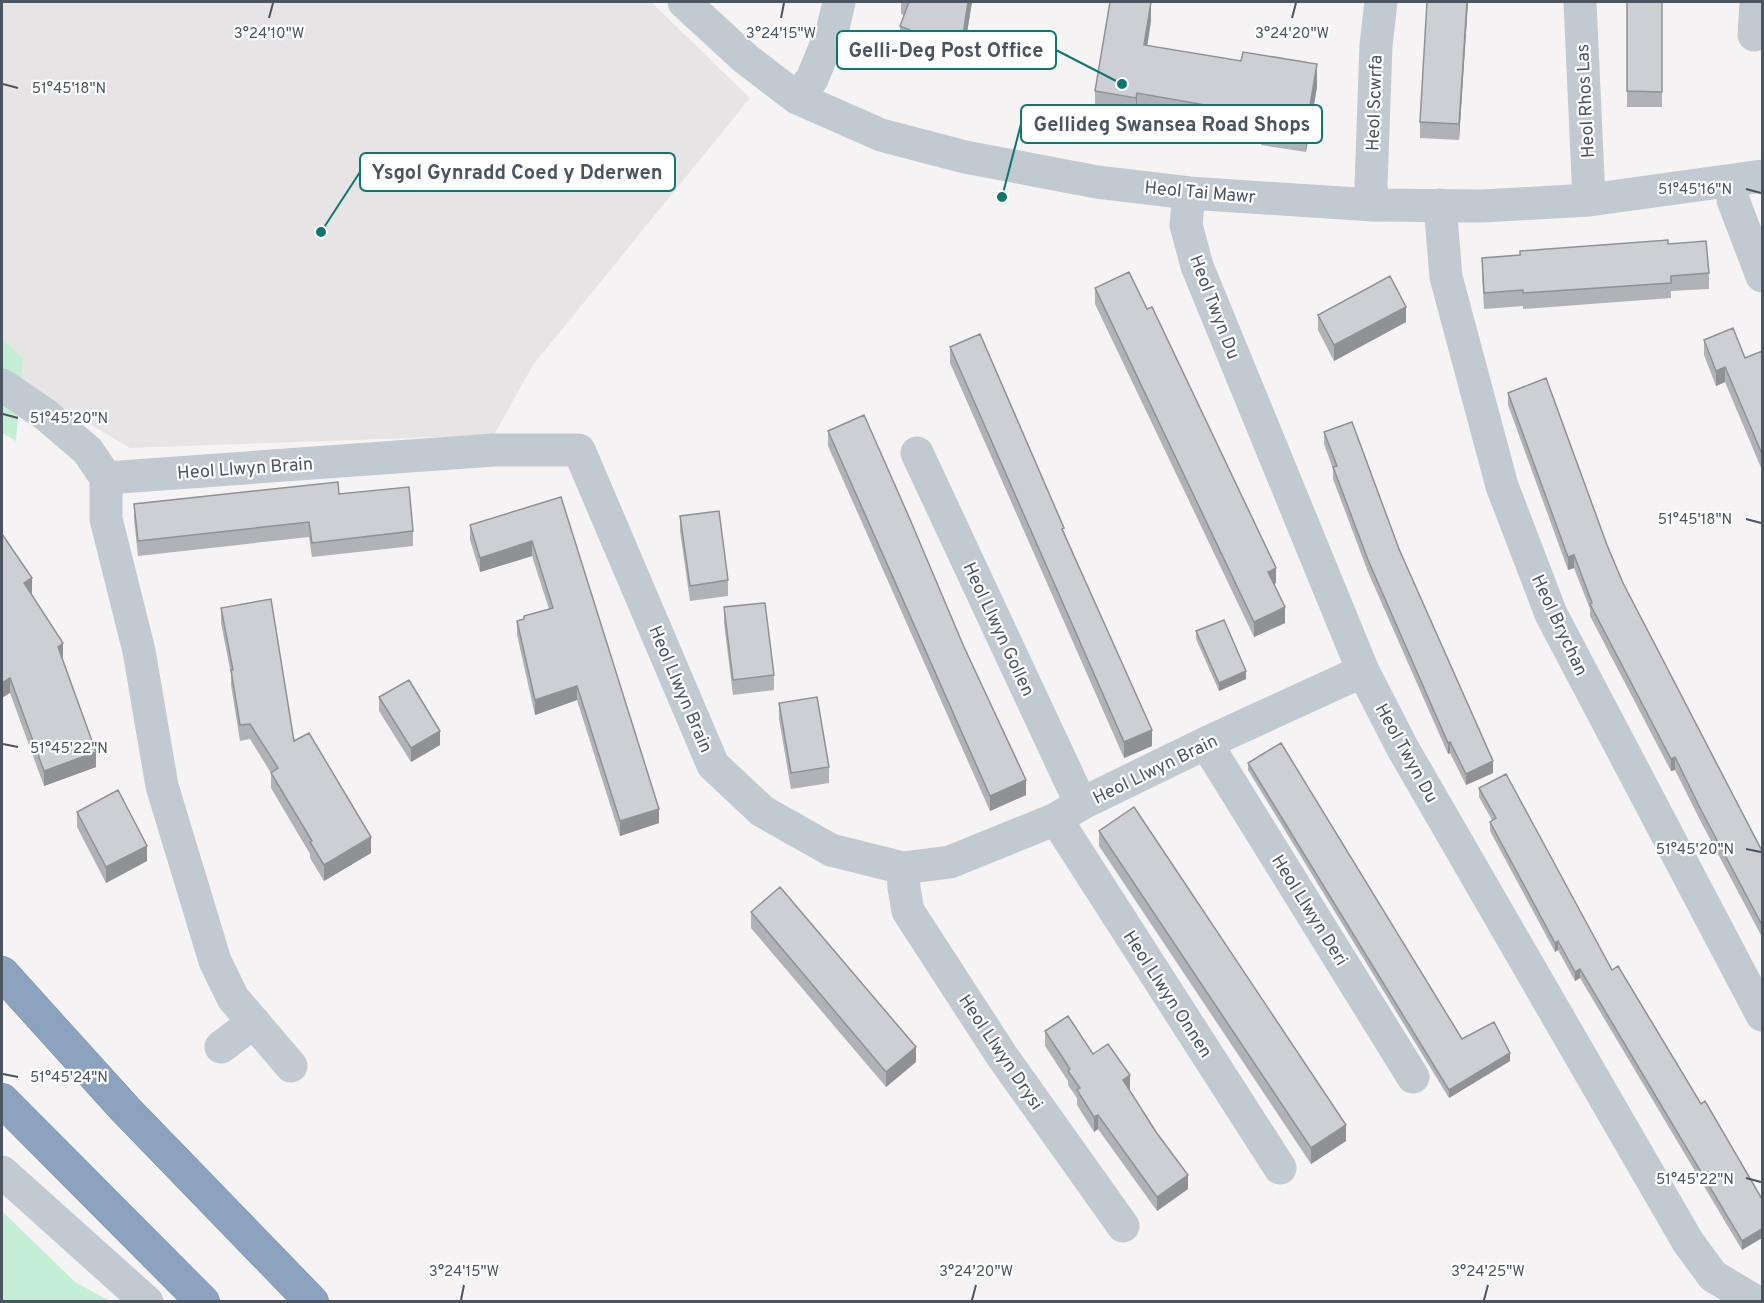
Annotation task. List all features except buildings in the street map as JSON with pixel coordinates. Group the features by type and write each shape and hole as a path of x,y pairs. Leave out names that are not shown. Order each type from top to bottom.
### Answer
{"highway":[{"path":"2,973 125,1109 312,1302"},
{"path":"2,1100 203,1302"}],"street":[{"name":"Heol Tai Mawr","path":"684,2 746,59 798,98 881,135 965,157 1097,182 1189,193 1373,205 1483,206 1590,200 1747,179"},
{"path":"798,98 812,79 833,28 839,2"},
{"name":"Heol Scwrfa","path":"1373,205 1371,186 1376,45 1381,2"},
{"name":"Heol Rhos Las","path":"1580,2 1590,200"},
{"path":"1754,35 1756,2"},
{"path":"1747,179 1733,200 1762,276"},
{"name":"Heol Twyn Du","path":"1189,193 1186,225 1197,266 1363,671 1402,747 1688,1242 1713,1276 1753,1300 1762,1302"},
{"name":"Heol Brychan","path":"1440,205 1446,277 1502,486 1551,614 1762,1015"},
{"path":"2,385 46,415 87,451 106,478 106,519 139,651 162,786 214,962 234,998 291,1066"},
{"name":"Heol Llwyn Brain","path":"106,478 495,450 579,450 713,765 762,811 831,850 903,868 950,862 1069,812 1206,743 1363,671"},
{"name":"Heol Llwyn Gollen","path":"917,453 1069,812"},
{"name":"Heol Llwyn Deri","path":"1206,743 1413,1077"},
{"name":"Heol Llwyn Onnen","path":"1069,812 1280,1168"},
{"name":"Heol Llwyn Drysi","path":"903,868 908,910 1002,1056 1123,1226"},
{"path":"221,1047 254,1022"},
{"path":"2,1172 147,1302"}],"shaded area":[{"path":"2,2 651,2 750,98 533,365 494,435 130,448 2,372"}],"green space":[{"path":"2,338 23,359 16,441 2,433"},
{"path":"2,1211 75,1282 110,1301 2,1301"}],"place":[{"name":"Gelli-Deg Post Office","path":"1122,84"},
{"name":"Gellideg Swansea Road Shops","path":"1002,197"},
{"name":"Ysgol Gynradd Coed y Dderwen","path":"321,232"}]}
